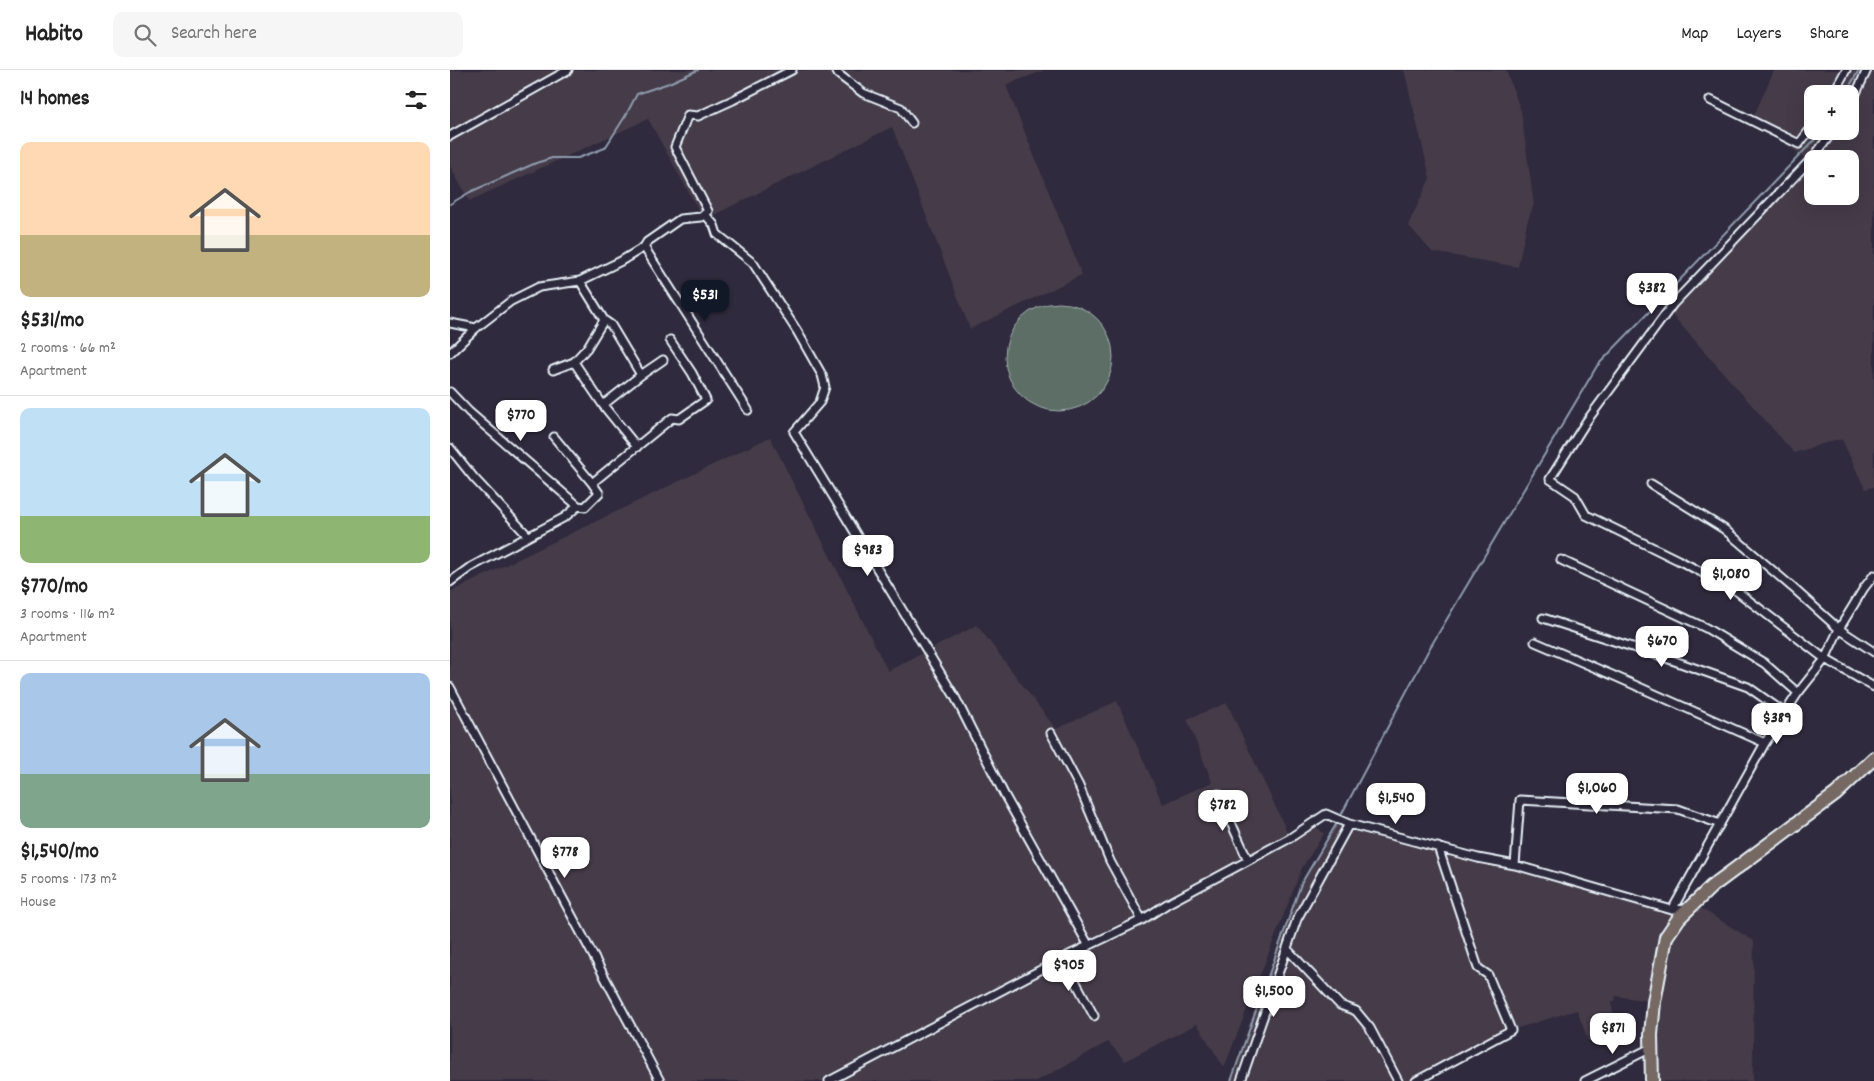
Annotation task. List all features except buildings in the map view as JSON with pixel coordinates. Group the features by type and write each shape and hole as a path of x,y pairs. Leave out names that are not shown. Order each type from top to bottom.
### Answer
{"highway":[{"path":"1652,1081 1651,1048 1654,1002 1666,936 1679,918 1711,888 1836,794 1874,758"}],"street":[{"path":"451,134 568,70"},
{"path":"450,353 476,328 511,301 538,288 580,281 621,261 644,247 647,242 680,219 702,217 708,211 675,147 688,115 698,116 792,70"},
{"path":"836,70 838,74 863,92 901,108 912,123"},
{"path":"1838,85 1846,70"},
{"path":"1859,87 1867,70"},
{"path":"1710,100 1799,144 1804,137"},
{"path":"1826,140 1816,154 1673,304 1586,422 1550,479 1575,496 1586,515 1734,590 1826,660 1874,687"},
{"path":"705,214 714,225 717,234 753,263 797,331 822,375 825,387 820,402 794,432 859,542 956,697 1005,796 1090,946"},
{"path":"644,247 748,410"},
{"path":"580,281 604,320 611,326 641,375"},
{"path":"554,370 574,362 587,348 604,320"},
{"path":"450,323 476,328"},
{"path":"592,483 672,418 679,419 706,400 692,373 670,340"},
{"path":"603,405 663,360"},
{"path":"574,362 603,405 637,447"},
{"path":"450,392 469,412 578,506 585,507 599,493 554,437"},
{"path":"450,448 478,483 528,536"},
{"path":"1651,484 1724,528 1839,629 1874,652"},
{"path":"450,582 469,568 565,517 578,506"},
{"path":"1561,560 1706,628 1764,663 1798,693"},
{"path":"1672,910 1765,743 1798,693 1826,660 1839,629 1874,575"},
{"path":"1543,618 1748,687 1785,712"},
{"path":"1535,642 1765,743"},
{"path":"450,687 660,1081"},
{"path":"1051,733 1079,786 1110,861 1142,920"},
{"path":"1218,794 1248,860"},
{"path":"1515,865 1520,800 1678,809 1720,824"},
{"path":"829,1081 1063,958 1142,920 1290,838 1326,814 1349,824 1478,858 1515,865 1672,910 1688,909"},
{"path":"1241,1081 1297,919 1349,824"},
{"path":"1416,1081 1511,1030 1488,975 1478,968 1438,847"},
{"path":"1287,949 1340,1005 1356,1011 1370,1028 1398,1081"},
{"path":"1063,958 1094,1016"},
{"path":"1585,1081 1651,1048"}],"shaded area":[{"path":"450,70 1045,70 1006,85 1082,275 970,329 892,127 704,220 648,119 469,201 450,166"},
{"path":"1404,70 1506,70 1521,111 1534,204 1527,223 1518,267 1432,252 1408,225 1430,178"},
{"path":"1774,70 1874,70 1874,487 1865,489 1842,440 1835,440 1794,453 1665,307 1804,159 1804,205 1859,205 1859,150 1804,150 1804,157 1752,120"},
{"path":"770,437 888,671 977,625 1056,729 1117,701 1163,804 1212,782 1187,719 1227,703 1292,842 1317,827 1324,834 1302,868 1224,1068 1197,1024 1125,1061 1108,1042 1037,1081 450,1081 450,592"},
{"path":"1338,820 1672,910 1694,904 1754,941 1753,1081 1652,1081 1654,1002 1616,996 1615,1001 1611,1003 1619,1035 1588,1041 1577,1010 1511,1030 1416,1081 1231,1081 1301,884"}],"green space":[{"path":"1059,303 1080,307 1097,319 1109,336 1113,357 1109,378 1097,395 1080,407 1059,411 1038,407 1021,395 1009,378 1005,357 1009,336 1021,319 1038,307"}],"waterway":[{"path":"450,204 470,192 536,163 552,158 578,158 605,148 637,94 698,70"},
{"path":"1850,85 1859,70"},
{"path":"1340,817 1428,651 1597,366 1814,140"},
{"path":"1231,1081 1301,884 1338,821"}]}
